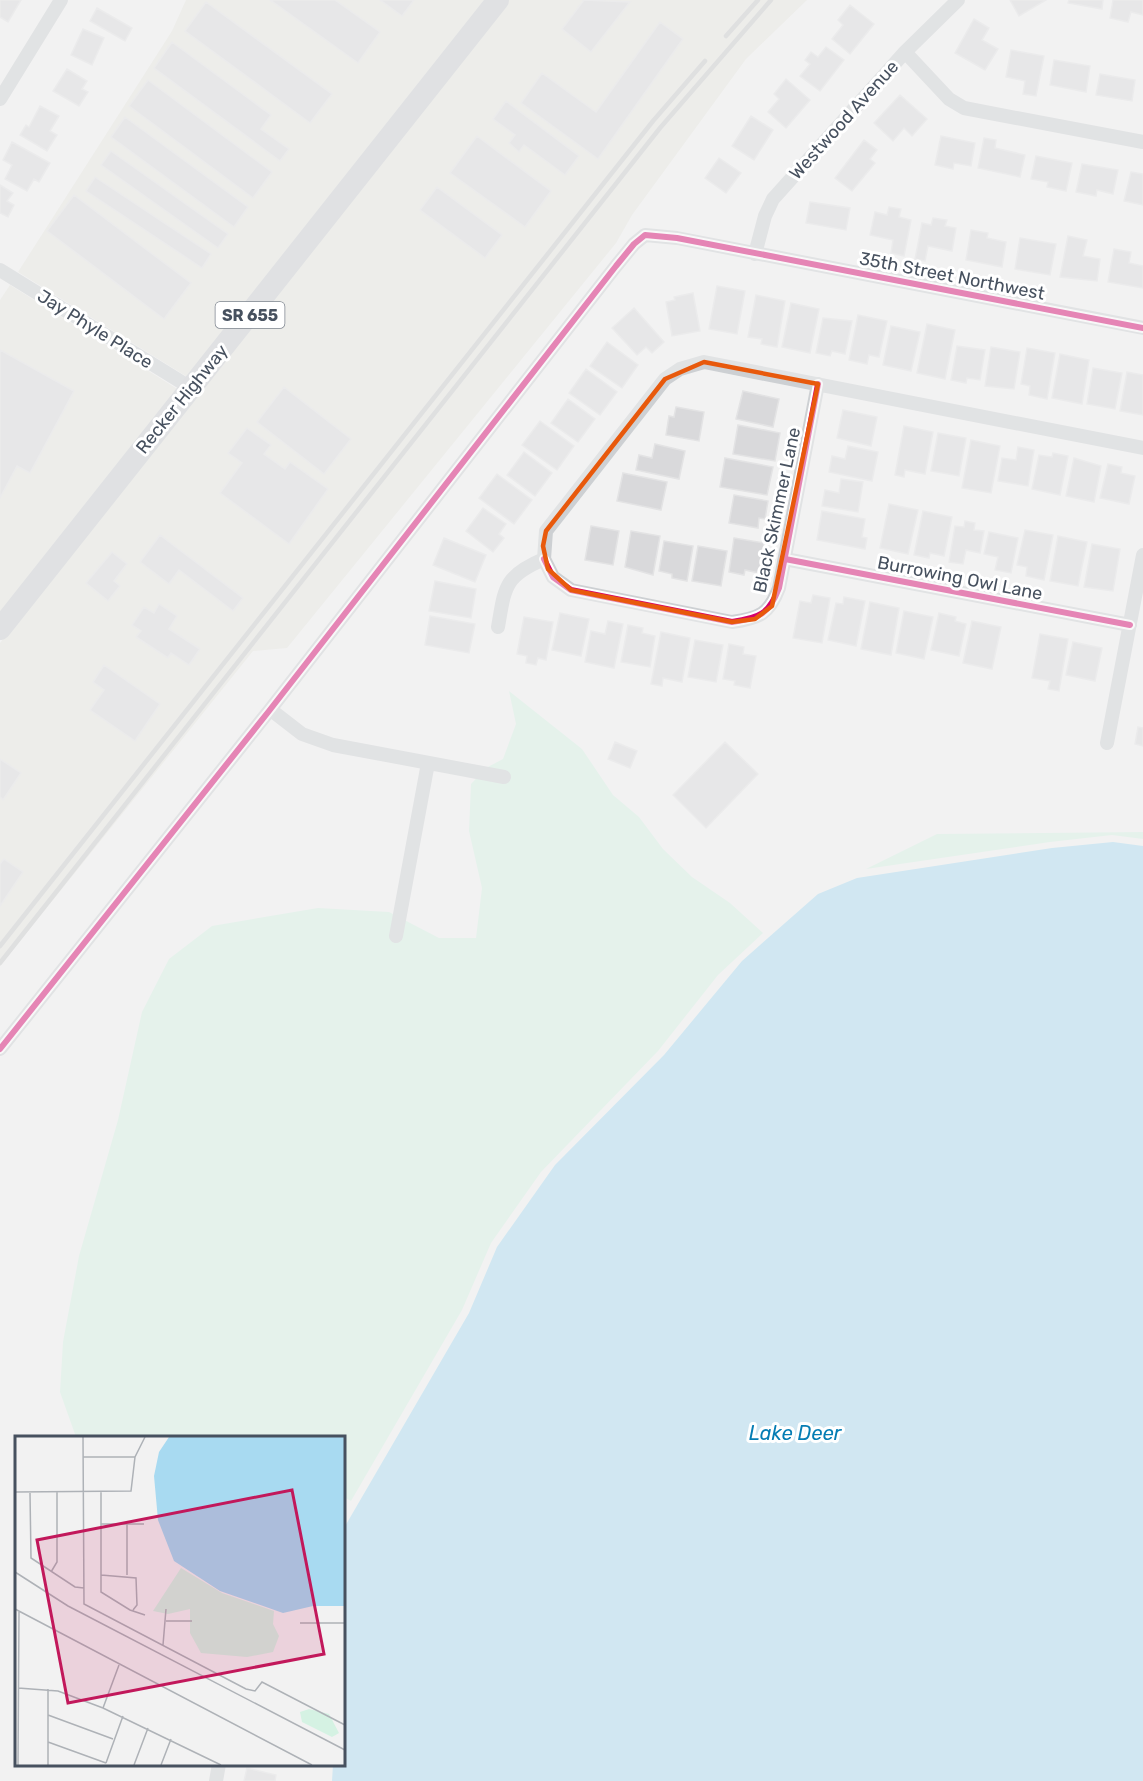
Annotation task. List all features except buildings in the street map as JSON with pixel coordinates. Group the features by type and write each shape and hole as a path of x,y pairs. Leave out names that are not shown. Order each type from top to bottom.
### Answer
{"main road":[{"name":"Recker Highway","path":"0,629 498,0"}],"street":[{"path":"0,99 61,0"},
{"name":"Westwood Avenue","path":"756,254 765,216 773,199 905,52 958,0"},
{"path":"905,52 949,99 964,108 1143,142"},
{"name":"35th Street Northwest","path":"0,1049 271,710 634,244 645,235 656,234 1143,328"},
{"name":"Jay Phyle Place","path":"0,270 191,388"},
{"path":"498,627 504,595 511,579 518,569 544,559 546,531 665,379 680,369 704,362 1143,448"},
{"name":"Black Skimmer Lane","path":"544,559 553,577 571,590 732,622 755,619 772,606 779,588 818,384"},
{"path":"1107,743 1143,555"},
{"name":"Burrowing Owl Lane","path":"784,559 1130,625"},
{"path":"271,710 302,734 333,745 504,777"},
{"path":"396,936 428,762"},
{"path":"216,1781 219,1766"}],"highlighted area":[{"path":"704,362 818,384 772,606 755,619 732,622 571,590 548,569 543,546 546,531 665,379"}],"shaded area":[{"path":"186,0 487,0 189,378 18,272 172,31"},
{"path":"509,0 807,0 746,59 632,215 616,243 287,648 253,651 0,966 0,643"},
{"path":"10,285 179,390 0,615 0,300"}],"green space":[{"path":"509,691 582,749 613,795 639,817 663,849 692,877 730,903 763,933 718,975 658,1051 541,1172 491,1243 462,1310 351,1501 345,1498 345,1436 76,1436 60,1392 63,1342 79,1256 118,1120 142,1012 169,959 212,926 318,908 389,912 439,938 476,938 482,888 469,831 471,784 486,768 503,759 516,724"},
{"path":"1143,832 1143,839 1112,835 866,869 937,834"}],"water":[{"name":"Lake Deer","path":"1113,842 1143,846 1143,1781 332,1781 333,1766 345,1766 345,1526 469,1313 497,1247 555,1165 664,1055 742,961 818,894 857,878 1052,848"}],"railway":[{"path":"726,36 758,0"},
{"path":"0,963 660,128 771,0"},
{"path":"0,946 653,121 705,61"}],"cycle path":[{"path":"0,1049 269,711 616,266 634,244 645,235 677,238 1143,328"},
{"path":"544,559 553,577 571,590 732,622 750,619 762,613 771,604 779,588 818,384"},
{"path":"785,559 1130,625"}]}
